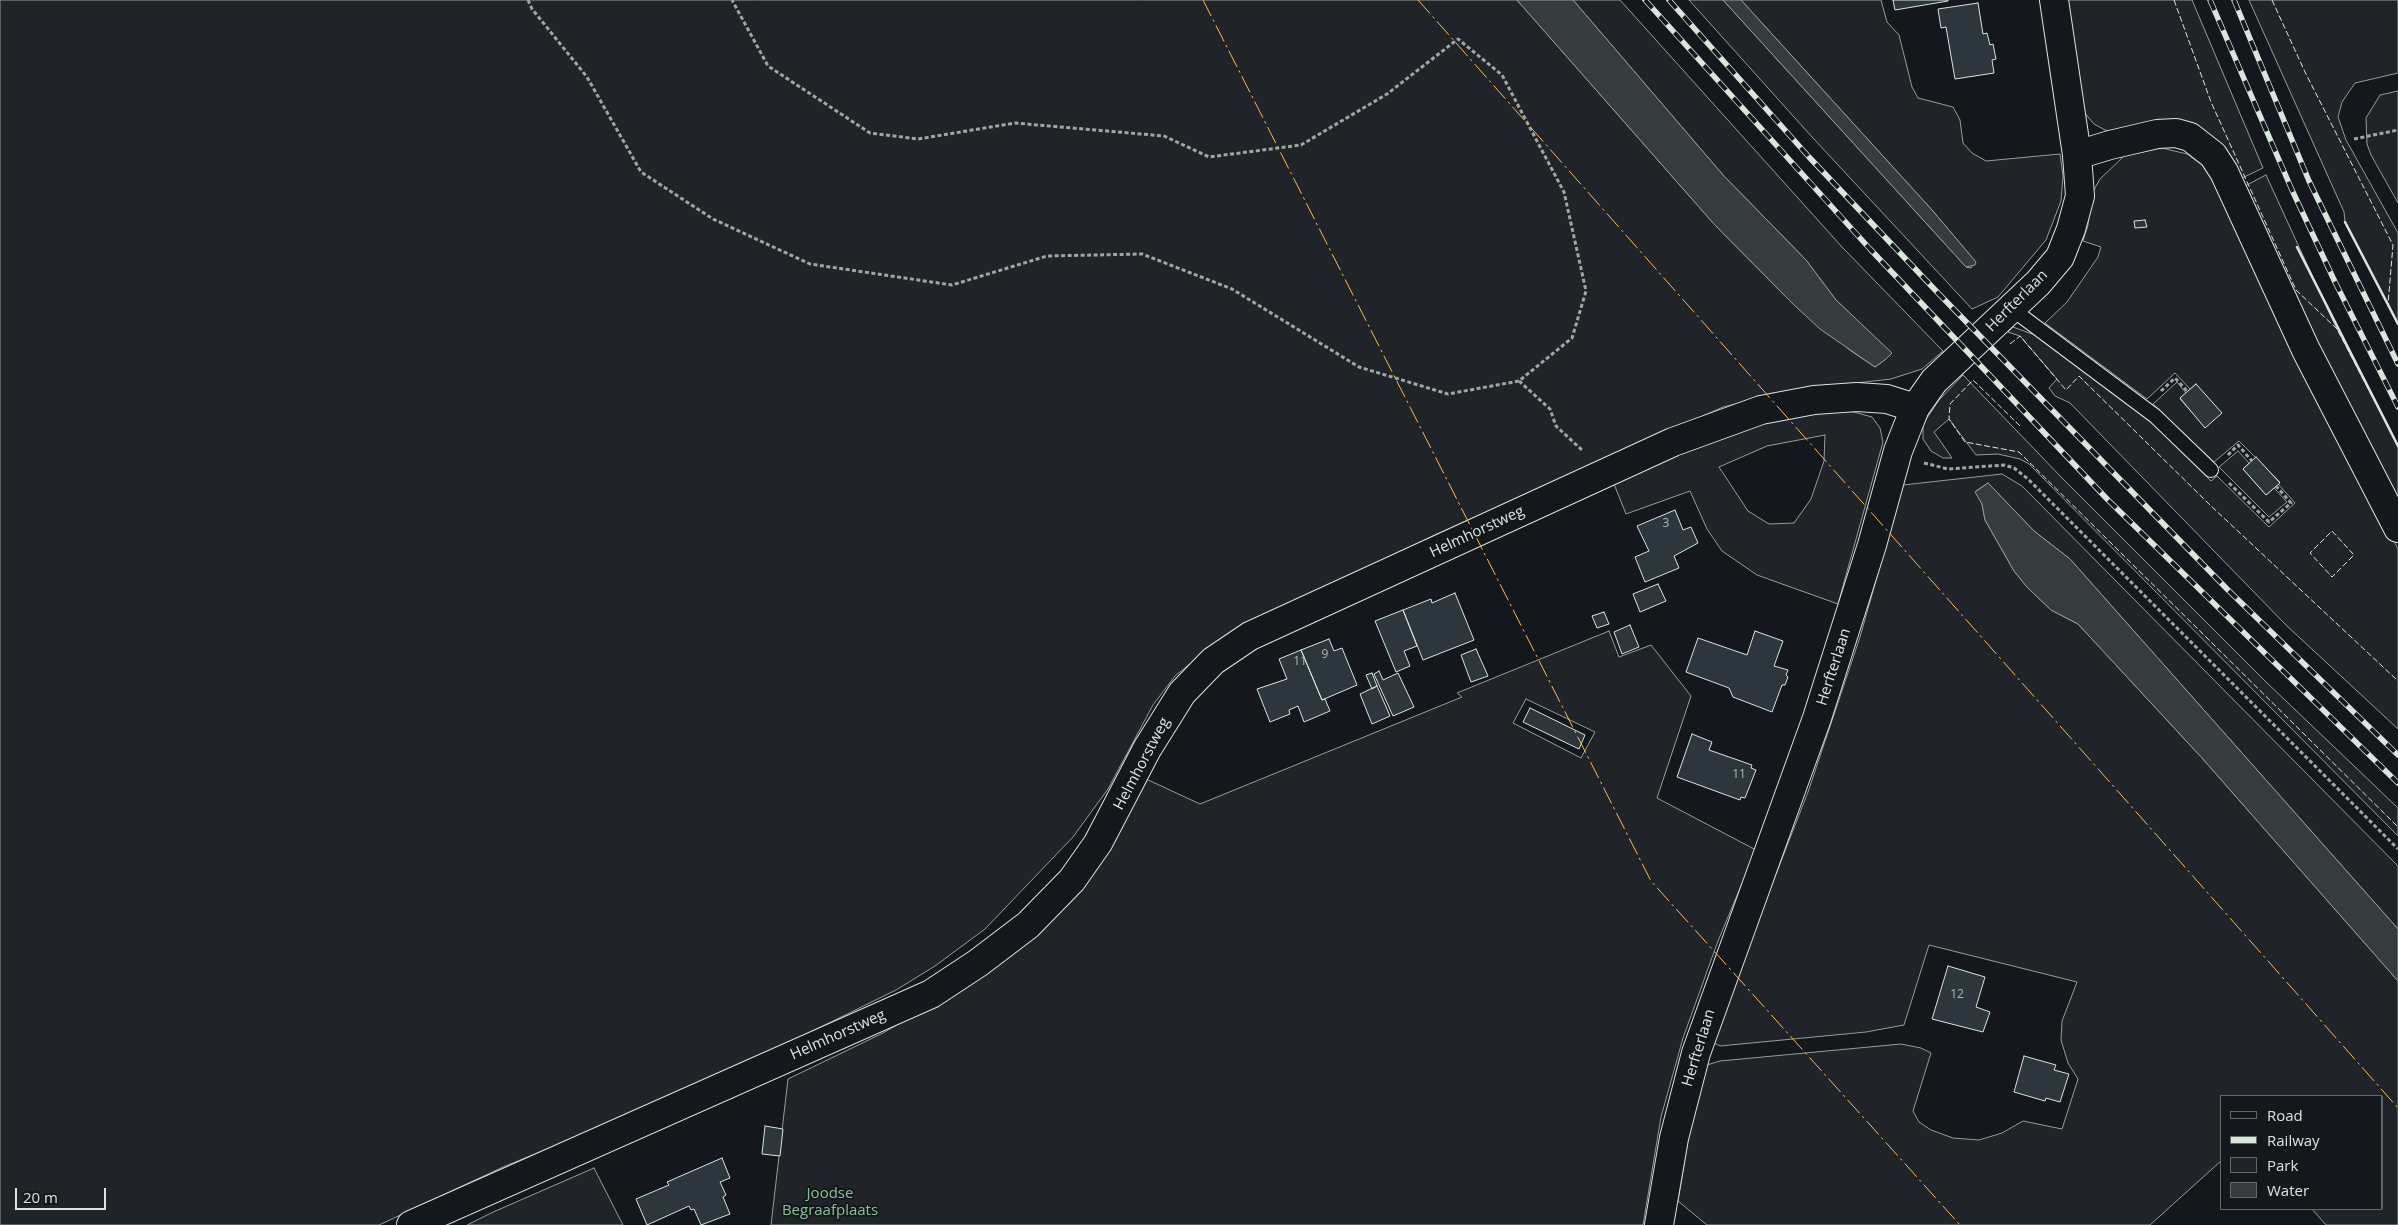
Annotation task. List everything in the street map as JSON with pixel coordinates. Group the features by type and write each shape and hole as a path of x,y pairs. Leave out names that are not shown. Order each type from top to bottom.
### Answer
{"street":[{"name":"Herfterlaan","path":"1659,1225 1674,1138 1696,1053 1818,718 1872,545 1898,452 1915,408 1934,381 2038,283 2062,250 2071,229 2080,196 2077,155 2054,0"},
{"path":"2077,155 2157,134 2176,134 2190,138 2204,146 2213,155 2224,172 2306,350 2398,528"},
{"name":"Helmhorstweg","path":"411,1225 930,994 978,963 1028,925 1072,880 1098,843 1147,749 1182,693 1213,661 1250,636 1673,442 1761,410 1814,400 1857,397 1887,399 1915,408"}],"lane":[{"path":"2012,308 2155,416 2211,470"}],"path":[{"path":"528,0 532,9 587,77 641,172 713,219 810,264 952,285 1047,256 1142,254 1232,289 1359,367 1448,394 1518,381 1572,338 1586,291 1564,192 1502,75 1458,39 1387,94 1301,145 1209,157 1164,136 1015,123 918,139 870,133 768,66 732,0"},
{"path":"2354,139 2398,130"},
{"path":"1518,381 1550,409 1556,426 1578,448 1597,464 1613,470"},
{"path":"2178,381 2187,391"},
{"path":"2241,448 2252,461"},
{"path":"1898,452 1936,467 2004,465 2014,468 2028,479 2398,849"},
{"path":"2211,470 2219,473 2269,522 2291,503 2276,486"}],"green space":[{"path":"0,0 1517,0 1714,224 1793,304 1851,351 1875,367 1891,353 1836,300 1806,260 1723,175 1573,0 1620,0 1842,247 1943,351 1922,369 1891,379 1786,391 1723,407 1437,534 1223,637 1175,676 1153,705 1108,789 1073,837 985,929 935,966 896,990 766,1054 631,1115 503,1167 379,1225 0,1225"},
{"path":"1689,0 1723,0 1966,267 1971,268 1975,261 1932,210 1741,0 1881,0 1887,22 1899,35 1912,87 1918,98 1953,107 1960,120 1963,143 1972,153 1986,161 2060,154 2063,176 2061,201 2046,240 1998,297 1972,309 1812,137"},
{"path":"2064,0 2192,0 2263,168 2238,180 2226,155 2105,130 2094,124 2083,111"},
{"path":"2249,0 2398,0 2398,73 2355,83 2342,102 2338,117 2346,140 2398,233 2398,324 2345,222 2344,212"},
{"path":"2398,91 2398,203 2371,155 2367,144 2366,118 2380,95"},
{"path":"2162,148 2187,154 2209,170 2398,549 2398,729 2286,625 2070,403 2055,396 2049,388 2057,379 2020,336 2008,332 2013,327 2035,335 2150,421 2211,481 2217,476 2269,527 2295,503 2278,484 2280,482 2239,441 2214,462 2153,404 2177,382 2186,393 2180,399 2205,427 2196,384 2190,389 2175,373 2147,399 2045,323 2067,302 2098,257 2101,247 2083,241 2088,225 2091,195 2100,179 2124,156"},
{"path":"2266,175 2333,321 2398,446 2398,511 2241,188"},
{"path":"1963,375 2064,480 2264,680 2398,808 2398,836 2029,464 2020,459 1998,454 1976,455 1949,419 1934,432 1952,458 1943,458 1931,451 1923,439 1923,424 1939,400"},
{"path":"1837,410 1872,417 1880,428 1883,442 1838,604 1757,575 1722,551 1707,529 1690,491 1626,514 1612,479 1751,423","holes":["1825,435 1824,461 1811,499 1794,523 1769,524 1748,511 1719,467 1767,446"]},
{"path":"2238,451 2249,463 2243,469 2266,495 2274,488 2287,502 2269,517 2219,467"},
{"path":"2002,474 2022,486 2398,866 2398,929 2070,559 2034,531 1988,483 1976,491 1982,504 1985,520 2014,571 2027,587 2051,610 2078,624 2202,758 2398,981 2398,1225 2326,1225 2313,1210 2383,1210 2383,1095 2220,1095 2220,1162 2150,1225 1707,1225 1678,1201 1691,1123 1707,1065 1720,1061 1901,1044 1921,1048 1931,1053 1913,1111 1919,1122 1931,1130 1953,1138 1979,1140 2002,1133 2023,1121 2062,1129 2078,1079 2068,1063 2061,1040 2062,1021 2077,982 1929,945 1904,1025 1866,1032 1720,1046 1714,1043 1746,951 1808,792 1860,637 1903,485"},
{"name":"Joodse Begraafplaats","path":"1609,631 1619,657 1651,645 1691,696 1657,798 1756,850 1718,941 1683,1038 1661,1117 1643,1225 771,1225 788,1079 883,1033 942,999 989,967 1144,778 1200,804 1462,697 1457,693","holes":["1526,699 1595,732 1581,758 1513,723"]},
{"path":"594,1168 623,1225 467,1225 491,1213"}],"water":[{"path":"1517,0 1573,0 1723,175 1806,260 1836,300 1892,353 1875,367 1820,329 1793,304 1714,224"},
{"path":"1723,0 1741,0 1932,210 1976,262 1975,265 1966,267"},
{"path":"1988,483 2034,531 2070,559 2398,929 2398,981 2202,758 2078,624 2051,610 2027,587 2014,571 1985,520 1982,504 1975,492"}],"building":[{"path":"1893,0 1948,0 1948,1 1895,10"},
{"path":"1978,3 1983,34 1987,33 1990,45 1993,44 1996,59 1992,60 1994,73 1955,79 1946,27 1941,28 1938,9"},
{"path":"2145,220 2147,227 2135,228 2134,221"},
{"path":"2196,384 2222,413 2205,428 2180,398"},
{"path":"2256,457 2280,483 2266,495 2243,469"},
{"path":"1675,510 1683,530 1691,527 1698,543 1674,556 1679,568 1645,582 1635,557 1649,551 1637,526"},
{"path":"1658,584 1666,601 1640,612 1633,594"},
{"path":"1455,593 1474,640 1423,660 1403,610 1431,599 1432,603"},
{"path":"1403,610 1417,646 1404,651 1410,666 1396,672 1375,621"},
{"path":"1604,612 1609,624 1597,628 1592,616"},
{"path":"1630,625 1639,647 1622,654 1614,632"},
{"path":"1755,631 1783,641 1774,666 1788,670 1786,675 1788,677 1785,685 1782,685 1772,712 1733,697 1729,688 1686,672 1698,638 1747,655"},
{"path":"1329,639 1334,651 1342,648 1357,685 1322,700 1301,650"},
{"path":"1476,649 1488,676 1471,682 1461,655"},
{"path":"1301,650 1322,700 1325,699 1330,711 1304,722 1298,706 1289,710 1290,714 1270,722 1257,689 1287,679 1279,659"},
{"path":"1379,671 1383,680 1398,673 1414,707 1393,716 1374,674"},
{"path":"1372,673 1377,686 1372,689 1366,675"},
{"path":"1377,686 1390,716 1372,724 1360,694"},
{"path":"1530,708 1585,735 1579,749 1523,722"},
{"path":"1692,734 1712,742 1709,750 1752,765 1751,768 1756,770 1745,798 1741,797 1740,800 1677,777"},
{"path":"1948,966 1985,977 1976,1007 1990,1012 1983,1032 1932,1019"},
{"path":"2024,1056 2056,1065 2054,1070 2069,1074 2060,1102 2046,1098 2045,1101 2014,1092"},
{"path":"765,1126 783,1129 780,1156 762,1154"},
{"path":"722,1158 730,1178 720,1182 726,1195 723,1197 730,1214 701,1225 694,1209 691,1210 689,1206 647,1225 636,1199 669,1185 667,1182"}],"railway":[{"path":"1645,0 1870,249 2108,500 2398,783"},
{"path":"1669,0 1809,157 1938,293 2227,589 2398,755"},
{"path":"2210,0 2292,190 2335,282 2398,407"},
{"path":"2234,0 2309,181 2398,364"}],"fence":[{"path":"2174,0 2211,102 2296,290 2337,329 2398,446"},
{"path":"2272,0 2305,72 2393,245 2388,304 2398,324"},
{"path":"2010,344 2020,336 2066,390 2079,376 2210,505 2398,681"},
{"path":"2020,426 1973,380 1950,404 1949,419 1965,442 2019,452 2398,827"},
{"path":"2332,531 2354,555 2332,577 2310,553 2332,531"}],"wall":[{"path":"2345,222 2398,324"},
{"path":"2297,247 2398,446"}],"power":[{"path":"1203,0 1651,881 1960,1225"},
{"path":"1418,0 2398,1108"}]}
